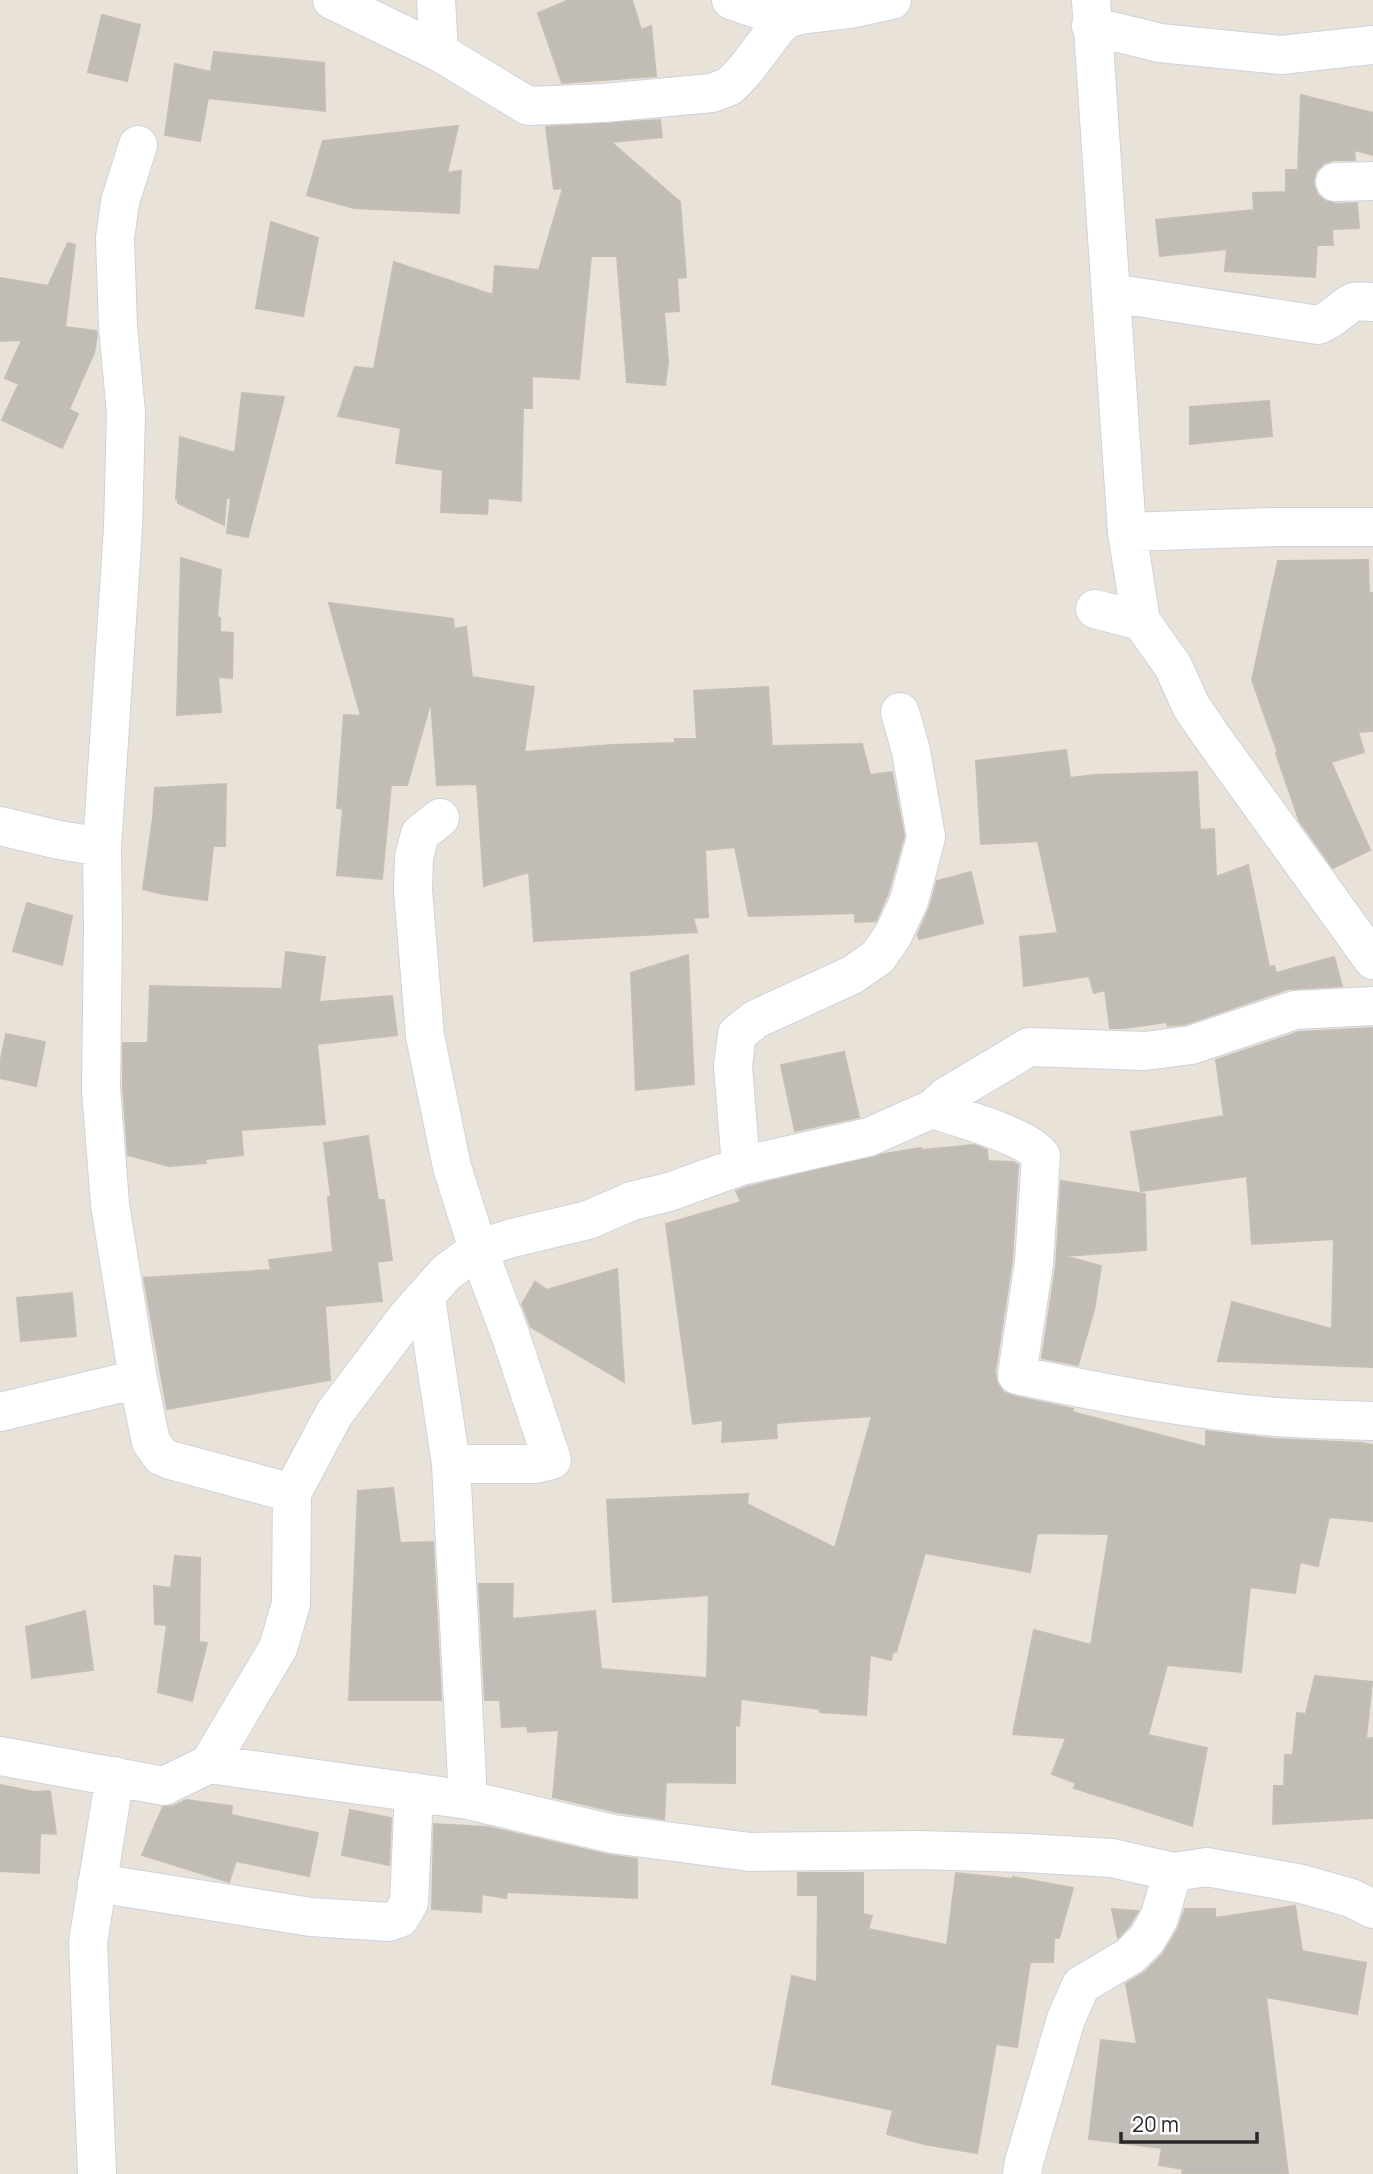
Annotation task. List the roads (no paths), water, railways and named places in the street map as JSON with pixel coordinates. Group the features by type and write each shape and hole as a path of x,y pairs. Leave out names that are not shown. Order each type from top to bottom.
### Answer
{"street":[{"path":"332,0 439,52 528,106 582,105 712,93 730,86 786,19 892,0"},
{"path":"436,0 439,52"},
{"path":"731,0 786,19"},
{"path":"1371,952 1210,734 1191,706 1173,666 1141,621 1127,533 1091,13 1160,43 1280,55 1373,45"},
{"path":"138,145 120,202 115,238 118,327 127,412 124,528 102,847 101,1090 110,1204 138,1379 151,1442 161,1456 292,1493"},
{"path":"1335,182 1373,181"},
{"path":"1112,293 1318,325 1332,321 1339,312 1355,302 1373,302"},
{"path":"1127,533 1276,527 1373,527"},
{"path":"1095,609 1141,621"},
{"path":"741,1166 733,1066 737,1034 756,1019 852,975 878,957 893,935 909,901 926,836 911,751 900,712"},
{"path":"440,818 420,834 414,857 413,890 425,1037 452,1167 478,1250 510,1334 552,1460 535,1464 451,1464"},
{"path":"0,825 59,840 102,847"},
{"path":"0,1756 163,1786 208,1764 278,1648 291,1604 292,1493 334,1414 407,1317 446,1273 478,1250 512,1238 588,1220 632,1201 669,1192 741,1166 869,1137 932,1109 947,1096 1029,1047 1157,1049 1191,1045 1295,1010 1373,1006"},
{"path":"932,1109 1000,1132 1035,1148 1041,1156 1034,1263 1017,1375 1197,1408 1277,1417 1373,1420"},
{"path":"426,1298 451,1464 468,1800"},
{"path":"0,1412 138,1379"},
{"path":"208,1764 468,1800 613,1834 750,1852 918,1850 1026,1853 1112,1858 1173,1872 1207,1867 1226,1869 1302,1884 1351,1898 1373,1909"},
{"path":"97,2174 88,1942 115,1776"},
{"path":"97,1884 311,1917 389,1922 400,1918 409,1903 414,1792"},
{"path":"1022,2174 1066,2019 1082,1984 1130,1956 1147,1939 1158,1918 1173,1872"}]}
